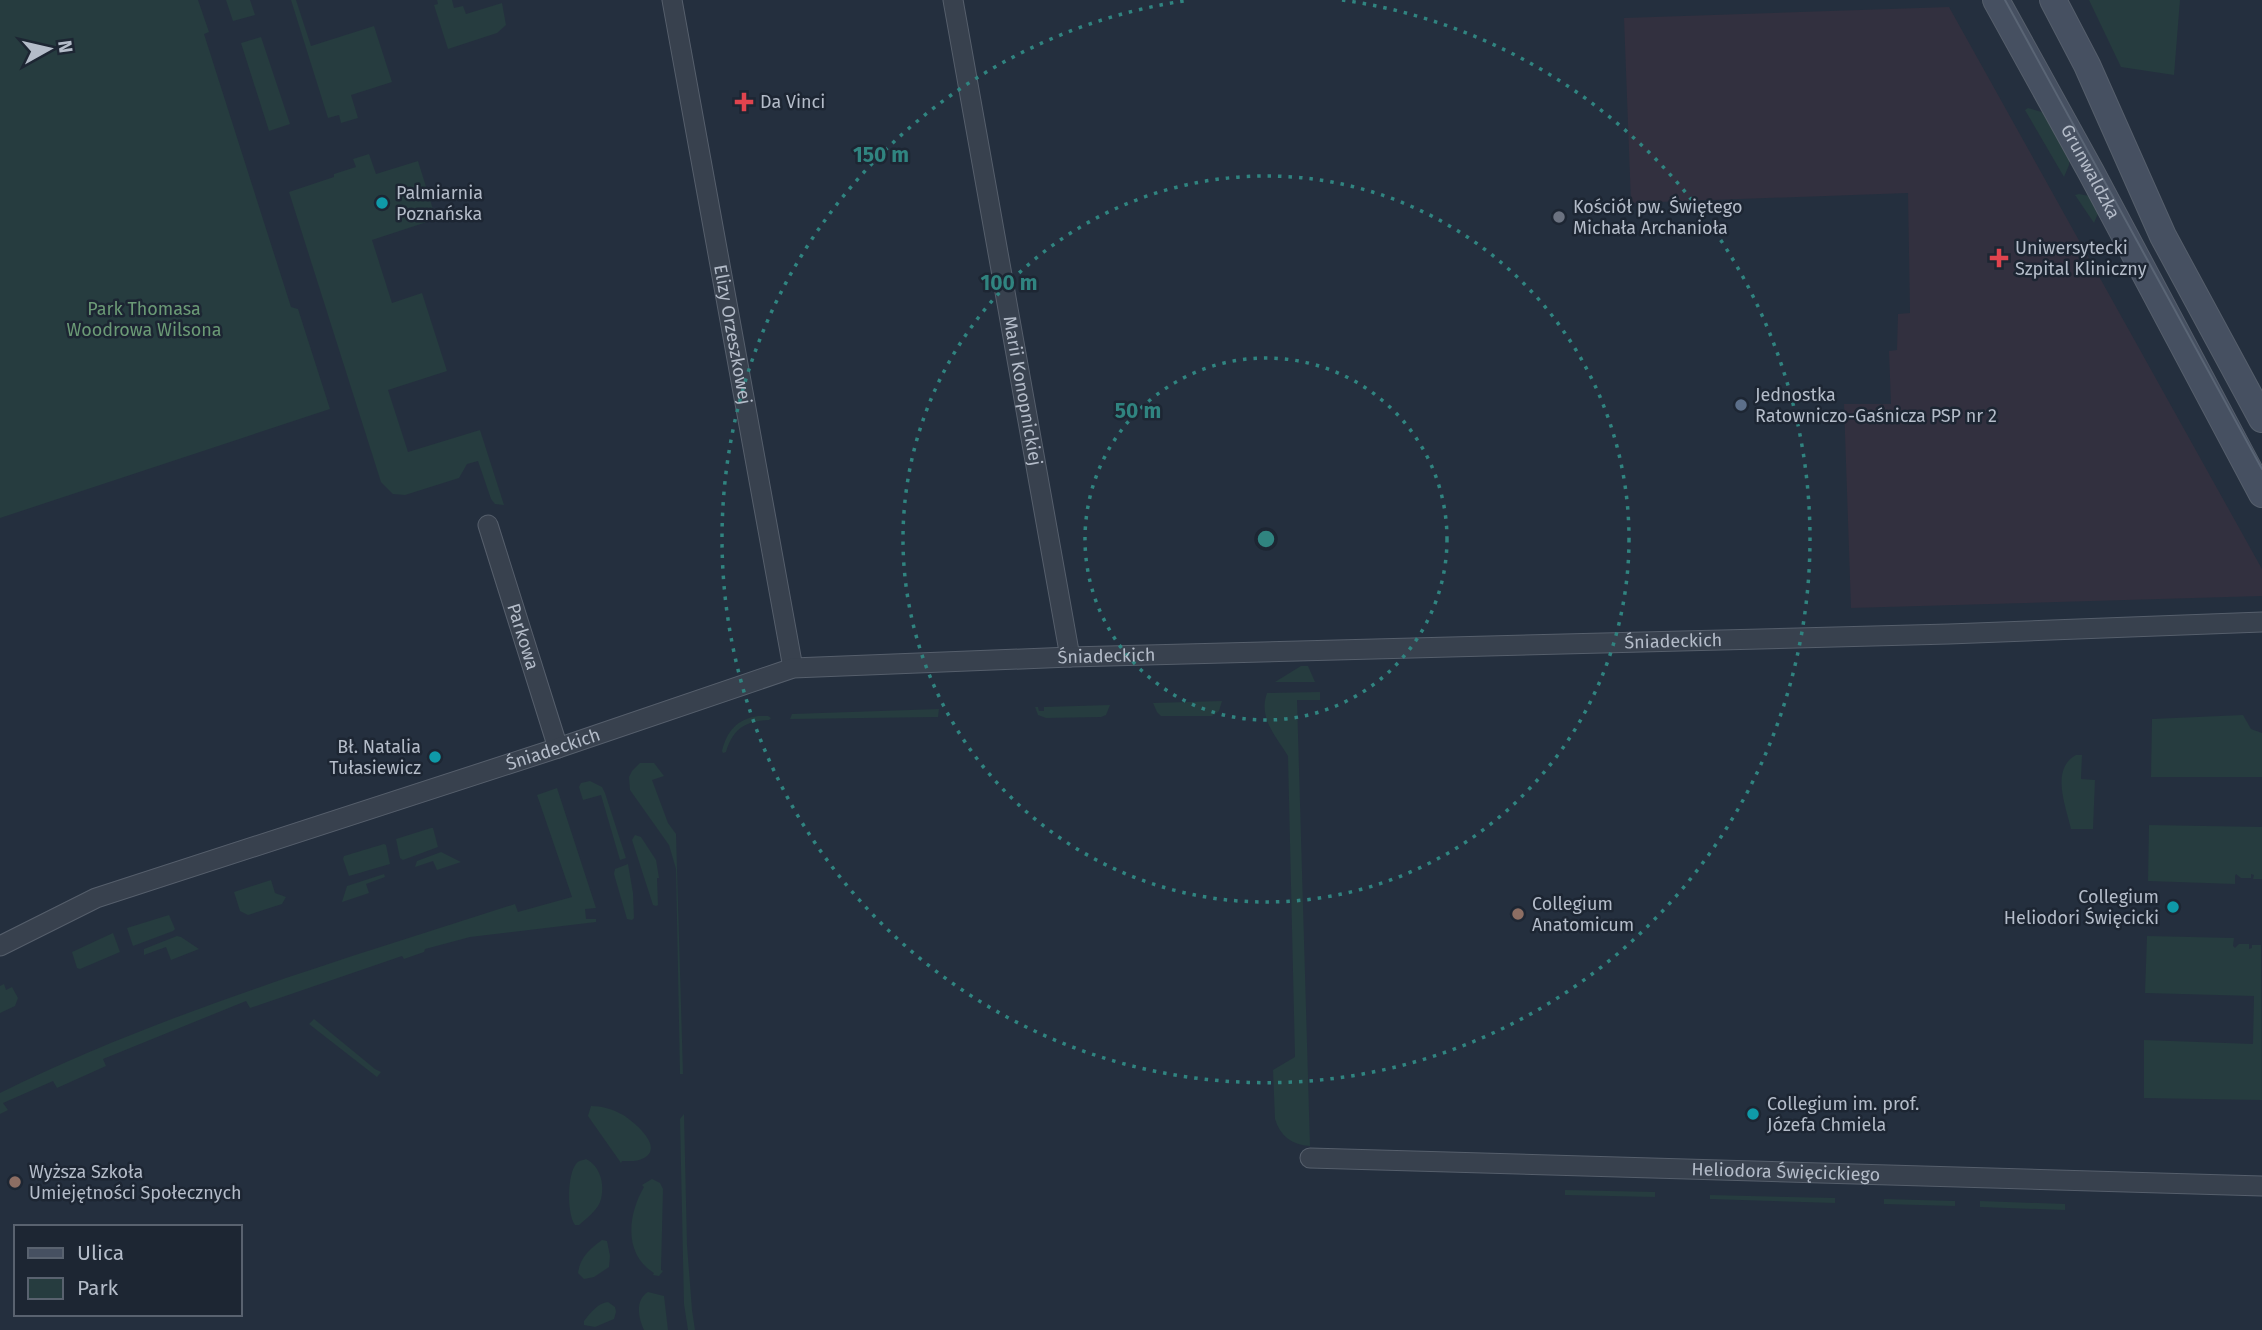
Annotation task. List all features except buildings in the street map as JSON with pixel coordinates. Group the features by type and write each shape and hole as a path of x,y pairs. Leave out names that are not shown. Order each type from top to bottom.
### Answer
{"street":[{"name":"Elizy Orzeszkowej","path":"672,0 793,668"},
{"name":"Marii Konopnickiej","path":"953,0 1070,657"},
{"name":"Grunwaldzka","path":"1996,0 2262,494"},
{"path":"2053,0 2087,65 2163,236 2262,419"},
{"name":"Parkowa","path":"488,525 558,748"},
{"name":"Śniadeckich","path":"0,946 96,898 558,748 793,668 1070,657 1949,634 2262,622"},
{"name":"Heliodora Święcickiego","path":"1310,1158 2262,1186"}],"shaded area":[{"name":"Uniwersytecki Szpital Kliniczny","path":"1949,7 2262,569 2262,596 1851,608 1844,404 1891,404 1889,351 1897,350 1898,314 1910,313 1908,193 1631,203 1624,18"}],"green space":[{"name":"Park Thomasa Woodrowa Wilsona","path":"0,0 198,0 209,32 204,34 291,307 298,309 330,409 0,518"},
{"path":"226,0 250,0 255,15 233,21"},
{"path":"291,0 296,0 311,46 374,26 392,82 351,95 358,118 341,123 339,115 328,118"},
{"path":"437,0 452,0 454,8 463,6 466,14 502,3 506,25 497,33 448,49 434,5 438,4"},
{"path":"2089,0 2180,0 2174,75 2121,67"},
{"path":"261,37 290,124 269,131 241,43"},
{"path":"2028,108 2045,113 2069,158 2064,177 2025,110"},
{"path":"369,154 376,174 418,161 436,219 372,240 392,303 422,293 447,371 388,390 408,452 480,430 504,505 495,504 491,499 478,461 467,464 459,478 405,495 393,494 381,482 289,192 356,167 353,159"},
{"path":"2075,195 2089,196 2099,211 2094,223"},
{"path":"1301,666 1308,666 1315,682 1275,682"},
{"path":"1320,692 1320,700 1297,700 1310,1146 1288,1139 1275,1119 1273,1070 1295,1057 1288,756 1267,719 1265,702 1267,693"},
{"path":"1222,701 1219,711 1212,716 1161,716 1153,703"},
{"path":"1110,705 1106,715 1101,717 1046,718 1038,715 1035,707 1044,711 1044,707"},
{"path":"939,709 938,717 790,719 792,714"},
{"path":"2243,715 2251,729 2262,733 2262,777 2151,777 2152,719"},
{"path":"758,716 771,718 741,728 723,753 727,738 734,727 744,720"},
{"path":"2076,755 2082,755 2081,779 2095,780 2093,829 2071,829 2064,800 2064,769 2068,761"},
{"path":"640,763 654,763 664,776 652,780 668,823 676,834 683,1074 680,1074 676,869 669,845 630,790 629,777"},
{"path":"590,781 602,787 605,793 626,858 620,860 601,795 583,800 579,787 581,783"},
{"path":"557,788 596,908 585,909 586,919 596,919 596,922 470,937 425,949 424,952 404,959 402,956 250,1008 246,1001 103,1059 106,1066 57,1088 53,1081 3,1103 8,1110 0,1114 0,1093 125,1037 189,1012 515,904 518,912 572,897 537,795"},
{"path":"2149,825 2262,827 2262,879 2253,879 2254,875 2251,874 2251,878 2241,878 2236,874 2235,884 2148,881"},
{"path":"431,828 438,847 403,860 400,858 396,839"},
{"path":"635,835 641,837 656,860 659,878 656,906 653,905 632,840"},
{"path":"384,844 390,864 349,876 344,856"},
{"path":"441,852 461,862 437,870 433,861 415,867 417,861"},
{"path":"628,864 633,893 632,920 627,919 614,874 615,869"},
{"path":"384,874 385,877 366,884 369,893 342,902 347,886"},
{"path":"271,880 275,893 286,897 282,904 248,915 240,911 234,892"},
{"path":"169,915 175,929 173,931 133,946 127,928"},
{"path":"113,933 120,952 77,968 72,952"},
{"path":"177,936 199,949 171,960 166,947 144,955 144,949"},
{"path":"2147,936 2234,938 2235,948 2239,944 2249,944 2249,949 2252,945 2261,945 2262,1100 2144,1098 2144,1040 2253,1044 2254,996 2145,993"},
{"path":"4,984 6,990 12,987 18,998 15,1006 0,1013 0,986"},
{"path":"314,1019 381,1072 377,1077 309,1024"},
{"path":"591,1106 603,1107 623,1115 645,1135 651,1147 650,1153 642,1159 621,1163 588,1116"},
{"path":"684,1114 687,1245 695,1330 688,1330 684,1304 680,1119"},
{"path":"586,1159 598,1171 602,1193 595,1210 579,1225 575,1225 569,1204 571,1177 577,1163"},
{"path":"652,1179 660,1183 663,1189 663,1271 659,1276 653,1275 637,1255 631,1233 634,1209 644,1187 642,1185"},
{"path":"1565,1190 1655,1192 1655,1197 1565,1195"},
{"path":"1710,1195 1835,1198 1835,1203 1710,1199"},
{"path":"1884,1199 1955,1201 1955,1206 1884,1204"},
{"path":"1980,1201 2065,1204 2065,1210 1980,1207"},
{"path":"602,1240 607,1241 609,1267 594,1277 584,1279 578,1273 581,1262"},
{"path":"648,1292 664,1296 668,1330 644,1330 639,1304"},
{"path":"608,1302 615,1307 614,1319 595,1327 584,1325 584,1321 595,1309"}],"tram line":[{"path":"2005,0 2262,469"}],"place":[{"name":"Da Vinci","path":"744,102"},
{"name":"Palmiarnia Poznańska","path":"382,203"},
{"name":"Kościół pw. Świętego Michała Archanioła","path":"1559,217"},
{"name":"Uniwersytecki Szpital Kliniczny","path":"1999,258"},
{"name":"Jednostka Ratowniczo-Gaśnicza PSP nr 2","path":"1741,405"},
{"name":"Bł. Natalia Tułasiewicz","path":"435,757"},
{"name":"Collegium Heliodori Święcicki","path":"2173,907"},
{"name":"Collegium Anatomicum","path":"1518,914"},
{"name":"Collegium im. prof. Józefa Chmiela","path":"1753,1114"},
{"name":"Wyższa Szkoła Umiejętności Społecznych","path":"15,1182"}]}
